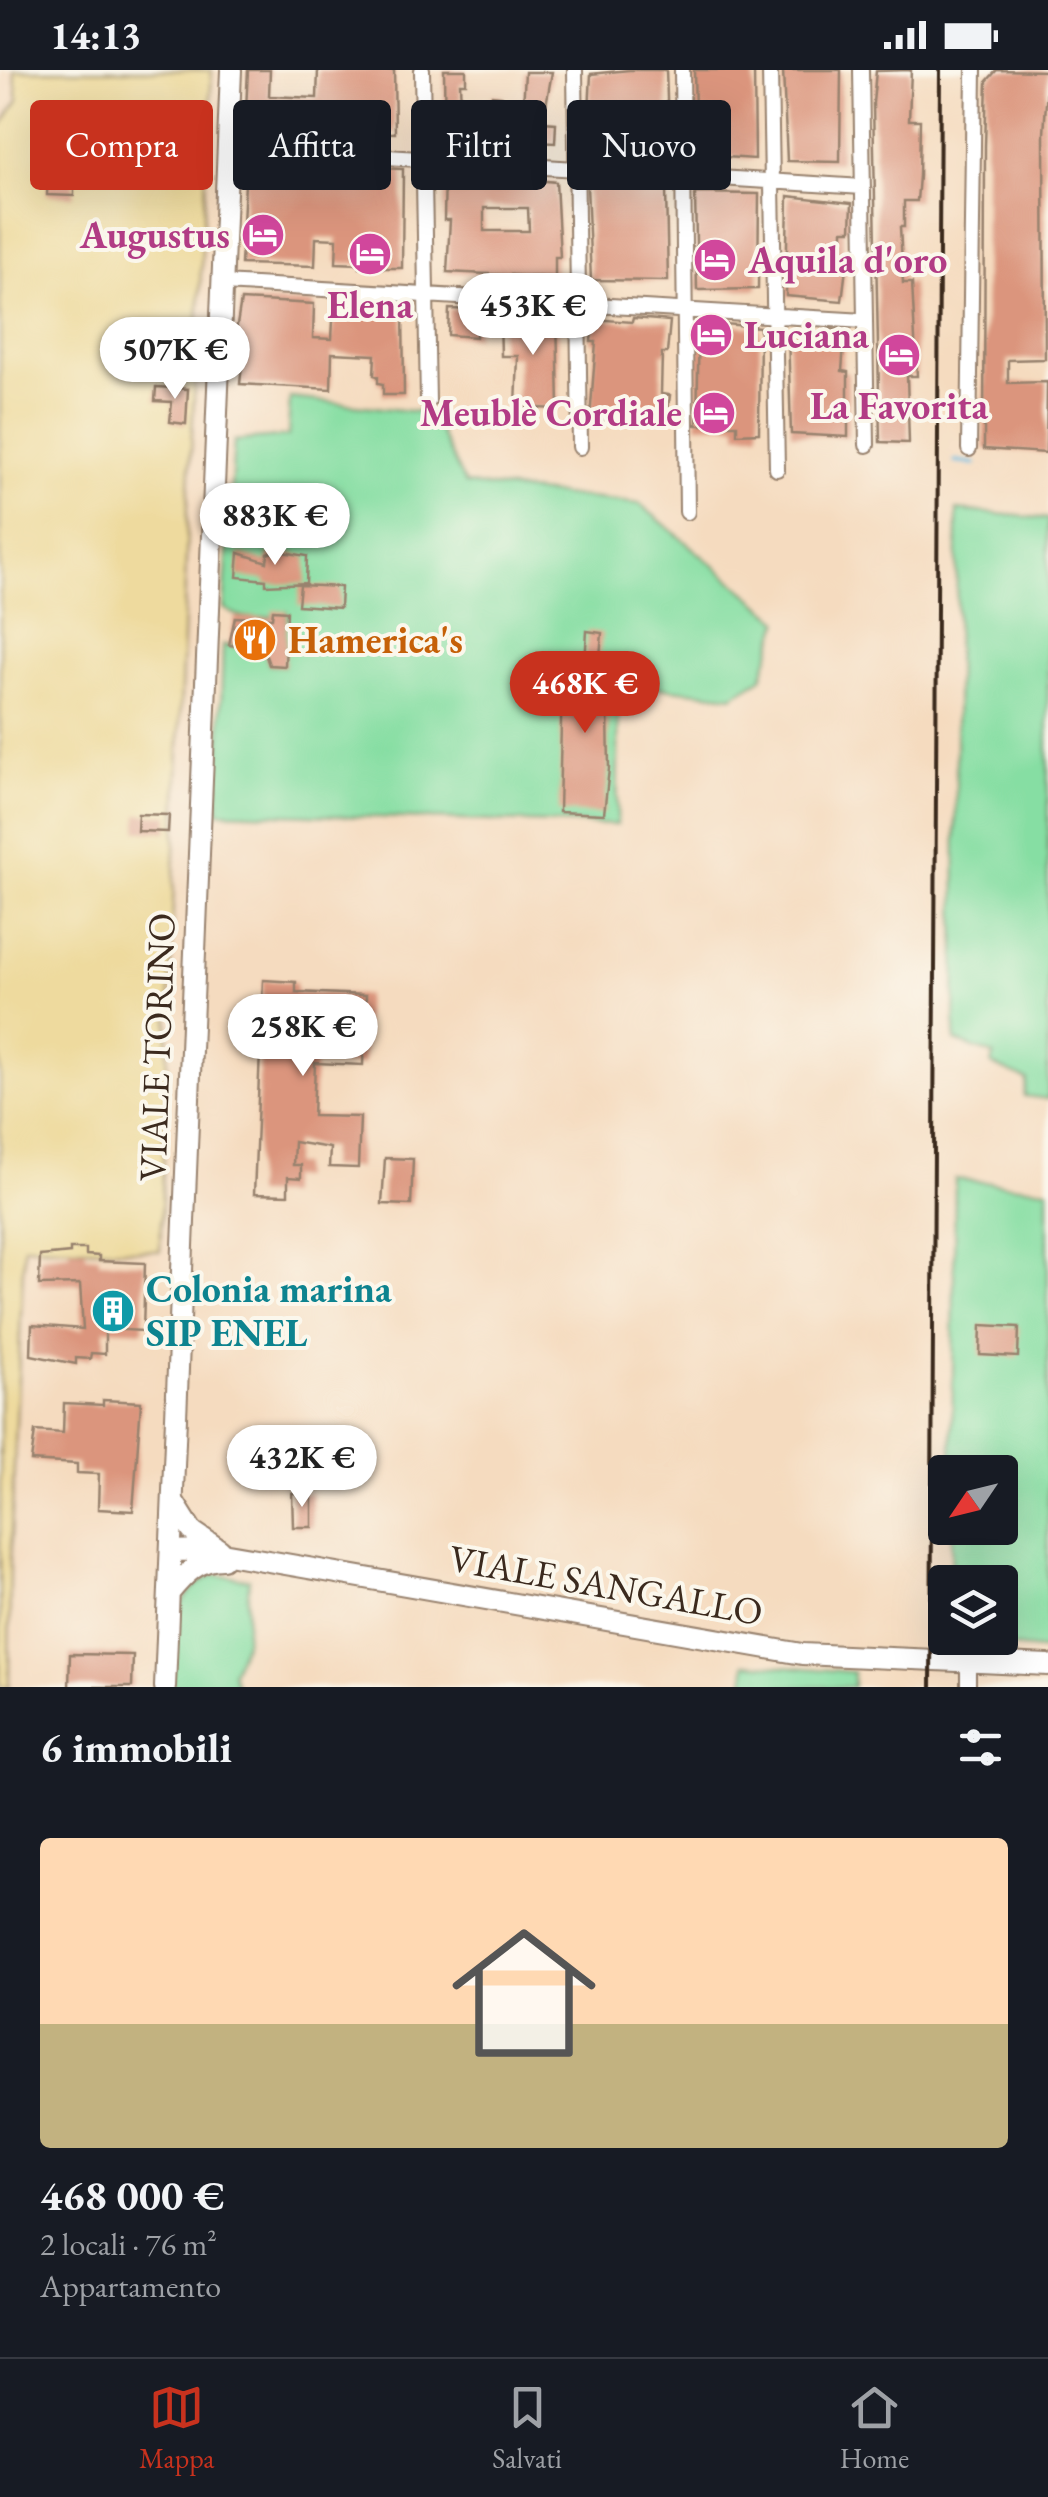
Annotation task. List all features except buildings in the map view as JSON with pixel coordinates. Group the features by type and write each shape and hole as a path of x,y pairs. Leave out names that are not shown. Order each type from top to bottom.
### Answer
{"street":[{"name":"VIALE TORINO","path":"165,1687 231,70"},
{"path":"422,70 423,100"},
{"path":"575,70 575,100"},
{"path":"682,70 682,100"},
{"path":"770,70 778,469"},
{"path":"861,70 867,445"},
{"path":"969,449 974,70"},
{"path":"229,147 411,158"},
{"path":"731,179 863,186"},
{"path":"424,190 428,402"},
{"path":"576,190 580,446"},
{"path":"683,190 687,512"},
{"path":"222,283 865,321"},
{"name":"VIALE SANGALLO","path":"174,1501 192,1531 234,1558"},
{"name":"VIALE SANGALLO","path":"171,1551 234,1558 802,1654 968,1658 1048,1665"},
{"name":"VIALE SANGALLO","path":"169,1593 191,1569 209,1559 234,1558"},
{"path":"968,1658 968,1687"}],"green space":[{"path":"290,398 439,414 438,428 465,484 640,504 780,621 762,678 732,696 619,683 617,825 218,812 223,645 264,650 269,665 284,666 287,612 255,618 239,616 224,608 234,441 288,436"},
{"path":"957,510 1048,519 1048,1099 1024,1096 1027,1080 992,1065 994,1055 955,1041"},
{"path":"955,1179 1048,1189 1048,1651 1018,1648 1018,1565 951,1565 952,1545 1018,1545 1018,1455 952,1455"},
{"path":"214,1575 249,1579 245,1642 232,1672 237,1687 171,1687 173,1637 180,1608 198,1584"},
{"path":"746,1663 853,1672 853,1687 745,1687"}],"sand":[{"path":"14,70 212,70 210,100 30,100 30,190 205,190 188,506 160,1251 24,1246 10,1558 9,1687 0,1687 0,128 18,100"}],"waterway":[{"path":"955,461 975,464"}],"railway":[{"path":"931,1687 940,70"}],"place":[{"name":"Augustus","path":"263,235"},
{"name":"Elena","path":"370,254"},
{"name":"Aquila d'oro","path":"715,260"},
{"name":"Luciana","path":"711,335"},
{"name":"La Favorita","path":"899,355"},
{"name":"Meublè Cordiale","path":"714,413"},
{"name":"Hamerica's","path":"255,640"},
{"name":"Colonia marina SIP ENEL","path":"113,1311"}]}
